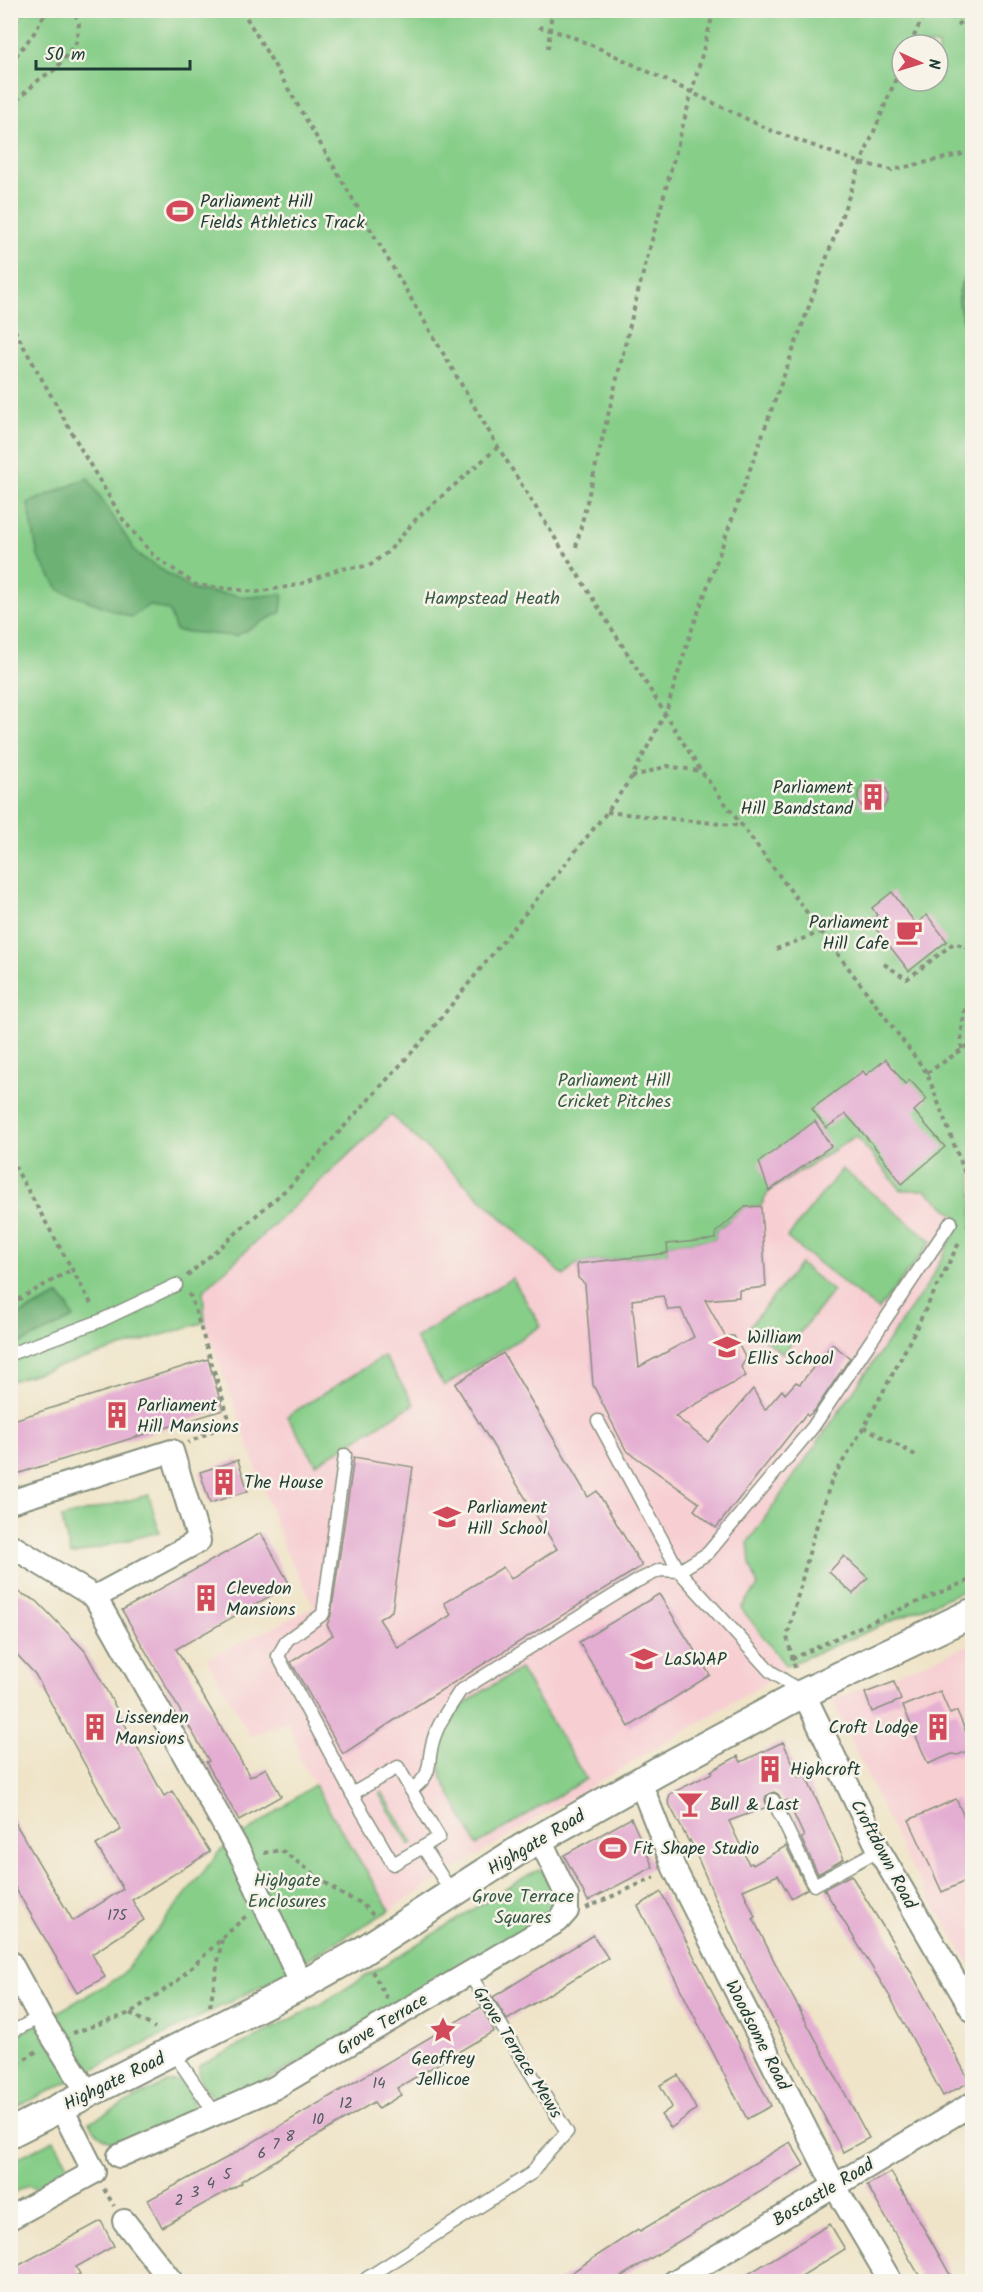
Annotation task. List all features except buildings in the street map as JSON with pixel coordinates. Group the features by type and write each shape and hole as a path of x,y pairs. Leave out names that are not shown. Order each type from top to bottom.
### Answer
{"street":[{"path":"10,1502 172,1451 199,1540 95,1597"},
{"path":"10,1545 95,1597 242,1857 302,1985"},
{"name":"Highgate Road","path":"10,2133 302,1985 361,1952 540,1839 640,1782 804,1694 972,1613"},
{"name":"Croftdown Road","path":"804,1694 879,1850 972,2010"},
{"name":"Woodsome Road","path":"640,1782 674,1868 834,2185 891,2282"},
{"path":"540,1839 567,1896 567,1911"},
{"name":"Grove Terrace","path":"118,2156 274,2088 558,1921 567,1911"},
{"path":"10,1962 40,2017 88,2093"},
{"name":"Boscastle Road","path":"674,2282 972,2104"},
{"path":"10,2218 94,2172 61,2108"},
{"path":"124,2221 172,2282"}],"lane":[{"path":"411,1790 422,1782 429,1772 432,1741 442,1719 460,1691 637,1581 660,1570 679,1571 708,1553 813,1427 951,1222"},
{"path":"10,1354 100,1321 176,1285"},
{"path":"598,1421 679,1571 770,1671 804,1694"},
{"path":"345,1455 323,1614 287,1640 278,1656 352,1794 393,1864 439,1837 398,1767 352,1794"},
{"path":"773,1800 814,1885 879,1850"},
{"path":"423,1847 452,1893"},
{"name":"Grove Terrace Mews","path":"367,2278 532,2174 541,2160 567,2132 469,1973"},
{"path":"10,2033 40,2017"},
{"path":"173,2052 216,2115"}],"path":[{"path":"10,29 24,10"},
{"path":"10,63 34,33 46,10"},
{"path":"10,106 40,78 56,69 76,43 79,24 74,10"},
{"path":"242,10 498,447 701,771 927,1073 972,1192"},
{"path":"548,50 552,10"},
{"path":"576,547 638,292 714,10"},
{"path":"915,33 926,10"},
{"path":"944,10 972,35"},
{"path":"539,27 603,50 770,130 861,163 892,170 972,152"},
{"path":"172,1451 230,1422 191,1297 176,1285 290,1186 423,1040 607,812 631,778 666,712 695,621 861,163 890,93"},
{"path":"10,322 124,521 153,555 196,585 257,592 298,585 339,569 369,566 389,551 417,518 498,447"},
{"path":"631,778 667,766 701,771"},
{"path":"607,812 742,826"},
{"path":"776,949 821,932"},
{"path":"884,964 907,978 954,943 972,949"},
{"path":"962,1049 961,1033 965,1005 972,980"},
{"path":"927,1073 972,1043"},
{"path":"10,1158 100,1321"},
{"path":"967,1227 972,1216"},
{"path":"804,1694 787,1637 814,1534 832,1479 864,1427 898,1364 962,1237"},
{"path":"10,1304 73,1269"},
{"path":"864,1427 917,1456"},
{"path":"792,1659 866,1624 972,1579"},
{"path":"242,1857 281,1850 341,1894 361,1903 374,1915 387,1935"},
{"path":"567,1911 591,1907 674,1868"},
{"path":"10,2069 55,2039 130,2013 176,1982 262,1901"},
{"path":"218,2029 210,2010 222,1939"},
{"path":"361,1952 397,2015"},
{"path":"130,2013 155,2028"}],"shaded area":[{"name":"Parliament Hill School","path":"391,1114 564,1276 577,1264 668,1253 667,1244 716,1232 745,1207 761,1206 769,1191 856,1136 901,1189 926,1190 961,1220 928,1284 748,1542 750,1564 758,1586 741,1608 786,1671 544,1814 390,1910 297,1755 300,1752 287,1721 251,1737 207,1659 315,1607 284,1547 205,1322 203,1291 320,1178"},
{"path":"972,1644 972,1967 906,1859 832,1700"}],"green space":[{"name":"Hampstead Heath","path":"11,11 972,11 972,1587 786,1666 741,1608 758,1586 750,1564 748,1542 928,1284 961,1221 926,1190 901,1190 856,1136 769,1191 761,1206 745,1207 716,1231 716,1239 667,1244 668,1253 577,1264 564,1276 391,1115 203,1291 205,1322 11,1381"},
{"path":"972,266 972,337 969,335 960,308 959,291"},
{"path":"88,478 137,554 193,590 250,597 283,594 281,612 236,636 176,631 169,611 149,605 131,617 59,590 38,557 28,503"},
{"path":"842,1169 932,1241 878,1310 787,1238"},
{"path":"800,1264 833,1291 783,1354 749,1327"},
{"path":"512,1278 541,1326 444,1386 415,1338"},
{"path":"59,1295 74,1318 11,1348 11,1319"},
{"path":"384,1356 414,1404 316,1464 287,1416"},
{"path":"149,1495 159,1532 71,1555 61,1518"},
{"path":"520,1669 586,1779 477,1845 442,1778 440,1756 442,1738 449,1723 459,1710 472,1699"},
{"name":"Highgate Enclosures","path":"314,1785 390,1910 264,1985 11,2110 11,2039 121,1976 219,1852"},
{"path":"382,1792 413,1843 410,1845 379,1794"},
{"name":"Grove Terrace Squares","path":"539,1870 544,1872 553,1895 548,1919 266,2081 222,2102 212,2096 205,2087 200,2077 199,2066 321,2004"},
{"path":"178,2081 191,2095 193,2113 148,2137 127,2143 114,2142 97,2132 89,2122 167,2082"},
{"path":"54,2140 72,2172 45,2191 28,2185 11,2194 11,2161"}],"place":[{"name":"Parliament Hill Fields Athletics Track","path":"180,211"},
{"name":"Parliament Hill Bandstand","path":"873,797"},
{"name":"Parliament Hill Cafe","path":"909,932"},
{"name":"William Ellis School","path":"727,1347"},
{"name":"Parliament Hill Mansions","path":"117,1415"},
{"name":"The House","path":"224,1482"},
{"name":"Parliament Hill School","path":"447,1517"},
{"name":"Clevedon Mansions","path":"206,1598"},
{"name":"LaSWAP","path":"644,1659"},
{"name":"Lissenden Mansions","path":"95,1727"},
{"name":"Croft Lodge","path":"938,1727"},
{"name":"Highcroft","path":"770,1769"},
{"name":"Bull & Last","path":"690,1804"},
{"name":"Fit Shape Studio","path":"613,1848"},
{"name":"Geoffrey Jellicoe","path":"443,2030"}],"park label":[{"name":"Parliament Hill Cricket Pitches","path":"614,1090"}]}
